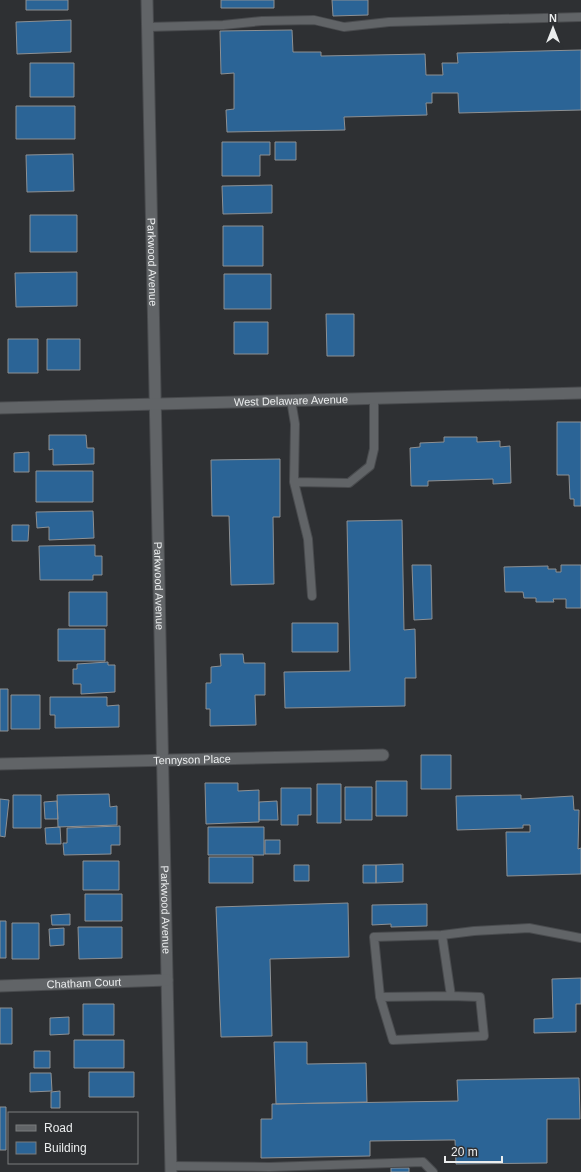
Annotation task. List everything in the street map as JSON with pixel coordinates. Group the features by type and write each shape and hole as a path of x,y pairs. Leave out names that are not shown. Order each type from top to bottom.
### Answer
{"street":[{"name":"Parkwood Avenue","path":"147,0 171,1169"},
{"name":"West Delaware Avenue","path":"0,408 581,393"},
{"name":"Tennyson Place","path":"0,764 383,755"},
{"name":"Chatham Court","path":"0,986 167,980"}],"lane":[{"path":"148,27 314,20 344,27 389,22 581,17"},
{"path":"294,482 349,483 370,466 374,449 374,398"},
{"path":"291,400 295,424 294,482 308,539 312,596"},
{"path":"380,997 480,997 484,1036 393,1040 380,997 374,938 442,935 474,931 529,928 581,938"},
{"path":"442,935 451,996"},
{"path":"171,1169 423,1162 432,1172"}],"building":[{"path":"26,0 68,0 68,10 26,10"},
{"path":"221,0 274,0 274,8 221,8"},
{"path":"332,0 368,0 368,15 333,16"},
{"path":"71,20 71,52 17,54 16,22"},
{"path":"292,30 293,52 321,52 321,56 425,54 426,75 443,75 442,63 458,63 457,53 581,50 581,110 459,113 458,93 432,93 432,103 426,103 427,115 344,117 345,130 227,132 226,110 234,109 234,73 221,74 220,31"},
{"path":"30,63 74,63 74,97 30,97"},
{"path":"16,106 75,106 75,139 16,139"},
{"path":"222,142 270,142 270,155 260,155 260,176 222,176"},
{"path":"275,142 296,142 296,160 275,160"},
{"path":"73,154 74,191 27,192 26,155"},
{"path":"272,185 272,213 223,214 222,186"},
{"path":"30,215 77,215 77,252 30,252"},
{"path":"223,226 263,226 263,266 223,266"},
{"path":"77,272 77,306 16,307 15,273"},
{"path":"224,274 271,274 271,309 224,309"},
{"path":"326,314 354,314 354,356 327,356"},
{"path":"234,322 268,322 268,354 234,354"},
{"path":"8,339 38,339 38,373 8,373"},
{"path":"47,339 80,339 80,370 47,370"},
{"path":"557,422 581,422 581,506 574,506 574,499 570,499 569,475 557,475"},
{"path":"49,435 86,435 87,448 94,448 94,464 53,465 53,449 49,450"},
{"path":"444,437 477,437 477,442 500,441 500,447 510,446 511,483 493,484 493,479 428,481 428,486 411,486 410,448 420,447 420,443 444,442"},
{"path":"29,452 29,472 14,472 14,453"},
{"path":"280,459 280,517 273,517 274,584 231,585 229,516 212,516 211,460"},
{"path":"36,471 93,471 93,502 36,502"},
{"path":"93,511 94,538 49,540 49,527 37,528 36,512"},
{"path":"402,520 404,630 415,629 416,678 405,678 405,706 285,708 284,672 350,671 347,521"},
{"path":"12,525 29,525 28,541 12,541"},
{"path":"95,545 95,556 102,556 102,575 93,575 93,580 40,580 39,546"},
{"path":"412,565 431,565 432,619 414,620"},
{"path":"561,565 581,565 581,608 566,608 566,599 553,599 554,602 536,602 536,598 524,598 523,592 505,592 504,567 548,566 548,569 556,569 556,572 561,572"},
{"path":"69,592 107,592 107,626 69,626"},
{"path":"292,623 338,623 338,652 292,652"},
{"path":"58,629 105,629 105,661 58,661"},
{"path":"220,654 243,654 244,663 265,663 265,695 255,695 256,725 210,726 210,709 206,709 206,683 211,683 211,667 221,666"},
{"path":"108,662 108,665 115,665 115,692 81,694 81,684 73,684 73,669 77,669 77,664"},
{"path":"0,689 8,689 8,731 0,731"},
{"path":"11,695 40,695 40,729 11,729"},
{"path":"50,697 107,697 107,706 119,705 119,727 55,728 55,715 50,715"},
{"path":"421,755 451,755 451,789 421,789"},
{"path":"376,781 407,781 407,816 376,816"},
{"path":"205,783 238,783 238,791 259,790 259,822 206,824"},
{"path":"317,784 341,784 341,823 317,823"},
{"path":"345,787 372,787 372,820 345,820"},
{"path":"281,788 311,788 311,815 298,815 298,825 281,825"},
{"path":"109,794 110,807 117,806 117,825 58,827 57,795"},
{"path":"13,795 41,795 41,828 13,828"},
{"path":"521,795 521,799 573,796 574,810 579,810 578,849 581,848 581,874 507,876 506,832 530,832 530,825 523,825 523,828 457,830 456,796"},
{"path":"0,799 9,800 5,837 0,836"},
{"path":"57,801 58,819 45,819 44,802"},
{"path":"277,801 278,820 259,820 259,802"},
{"path":"120,826 120,845 111,845 111,854 64,855 63,843 67,843 67,828"},
{"path":"60,827 61,844 46,844 45,828"},
{"path":"208,827 264,827 264,855 208,855"},
{"path":"265,840 280,840 280,854 265,854"},
{"path":"209,857 253,857 253,883 209,883"},
{"path":"83,861 119,861 119,890 83,890"},
{"path":"403,864 403,882 376,883 376,865"},
{"path":"294,865 309,865 309,881 294,881"},
{"path":"363,865 376,865 376,883 363,883"},
{"path":"85,894 122,894 122,921 85,921"},
{"path":"348,903 349,957 270,959 272,1036 221,1037 216,907"},
{"path":"427,904 427,926 391,927 391,924 372,925 372,905"},
{"path":"70,914 70,925 52,925 51,915"},
{"path":"0,921 6,921 6,958 0,958"},
{"path":"12,923 39,923 39,959 12,959"},
{"path":"78,927 122,927 122,958 79,959"},
{"path":"64,928 64,945 50,946 49,929"},
{"path":"581,978 581,1004 576,1004 576,1032 534,1033 534,1019 553,1018 552,979"},
{"path":"83,1004 114,1004 114,1035 83,1035"},
{"path":"0,1008 12,1008 12,1044 0,1044"},
{"path":"69,1017 69,1034 50,1035 50,1018"},
{"path":"74,1040 124,1040 124,1068 74,1068"},
{"path":"274,1042 307,1042 307,1064 366,1063 367,1102 276,1104"},
{"path":"34,1051 50,1051 50,1068 34,1068"},
{"path":"89,1072 134,1072 134,1097 89,1097"},
{"path":"30,1073 51,1073 52,1091 30,1092"},
{"path":"579,1078 580,1119 547,1119 547,1163 456,1164 455,1140 370,1141 370,1156 261,1158 261,1119 272,1119 272,1104 458,1101 457,1080"},
{"path":"60,1091 60,1108 51,1108 51,1092"},
{"path":"0,1107 6,1107 6,1150 0,1150"},
{"path":"391,1168 409,1168 409,1172 391,1172"}]}
